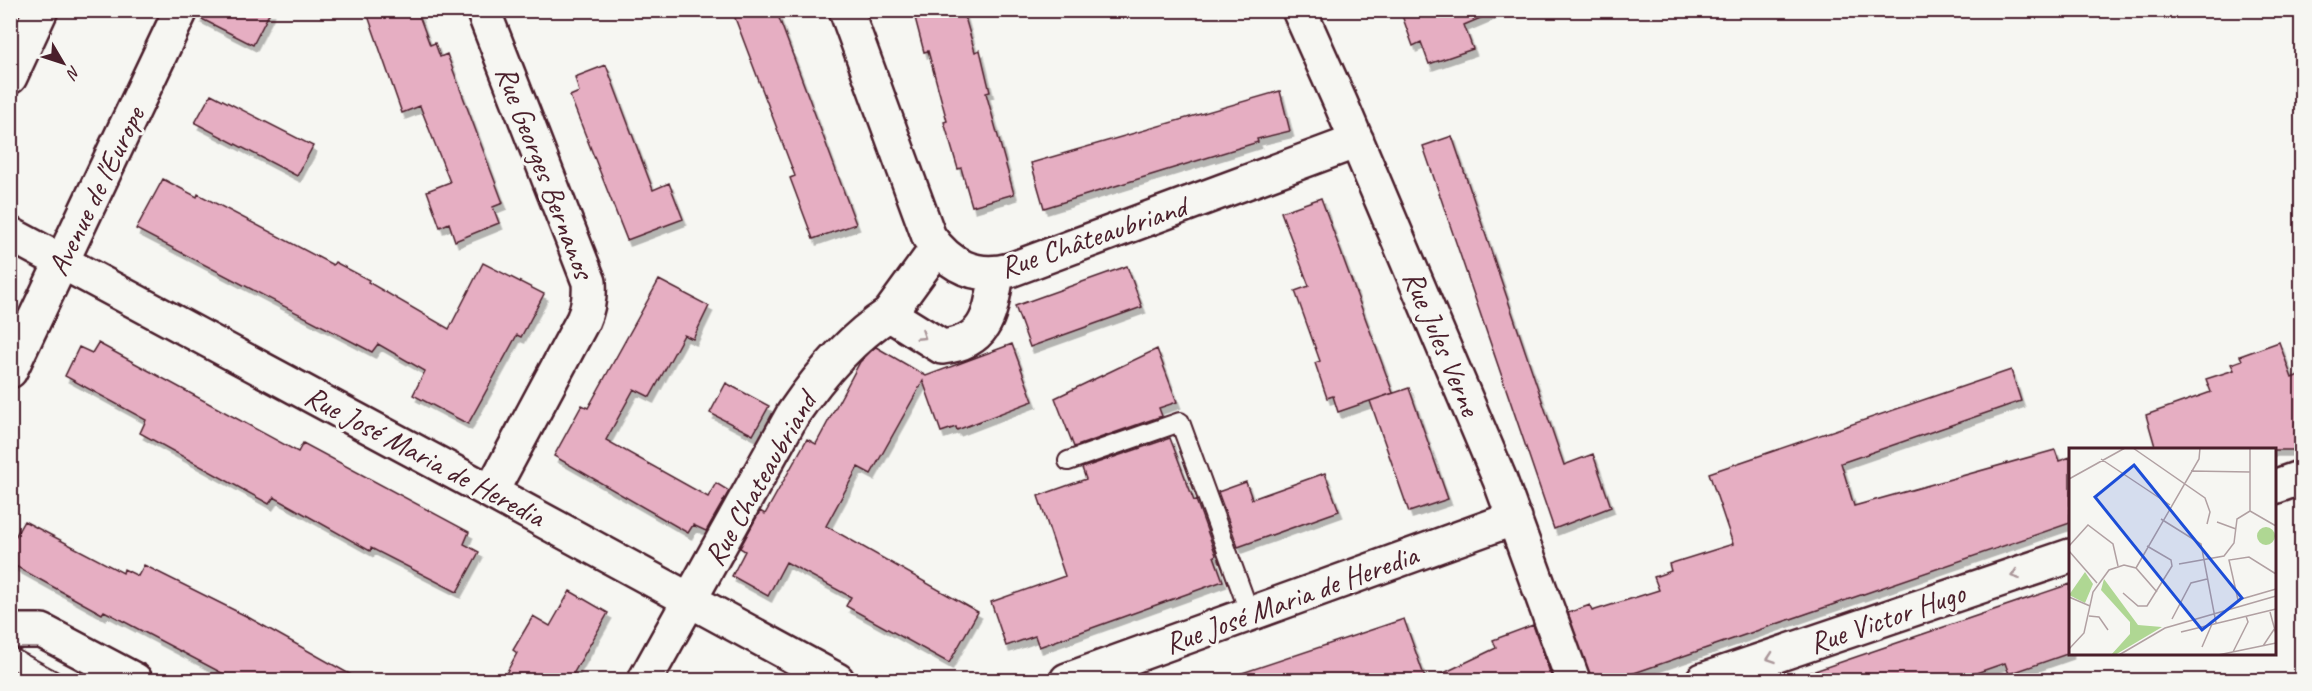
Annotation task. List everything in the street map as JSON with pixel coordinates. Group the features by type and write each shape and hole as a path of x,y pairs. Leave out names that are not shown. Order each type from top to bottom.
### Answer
{"street":[{"path":"10,77 41,10"},
{"name":"Avenue de l'Europe","path":"10,371 181,10"},
{"name":"Rue Georges Bernanos","path":"483,10 589,282 590,294 589,307 583,320 491,492"},
{"name":"Rue Châteaubriand","path":"846,10 927,231 937,248 958,265 972,272 997,274 1357,141"},
{"name":"Rue Jules Verne","path":"1299,10 1357,141 1515,518 1573,681"},
{"name":"Rue José Maria de Heredia","path":"10,234 62,260 837,681"},
{"name":"Rue Chateaubriand","path":"645,681 793,414 858,337 889,314 937,248"},
{"path":"889,314 942,347 970,339 983,328 987,319 997,274"},
{"path":"2276,486 2301,477"},
{"name":"Rue José Maria de Heredia","path":"1067,681 1515,518"},
{"name":"Rue Victor Hugo","path":"1703,681 2069,556"},
{"path":"10,631 42,631 135,681"}],"lane":[{"path":"1068,461 1180,422 1250,614"},
{"path":"10,657 52,681"}],"building":[{"path":"199,10 271,10 253,45 198,17"},
{"path":"366,10 417,10 430,45 435,43 440,57 447,54 503,203 493,207 499,223 455,241 449,223 440,227 427,191 450,182 420,106 402,113"},
{"path":"732,10 776,10 856,224 813,239 790,178 795,176"},
{"path":"913,10 963,10 975,52 980,50 990,92 986,93 1014,194 972,206 961,168 958,169 944,122 947,121 928,51 924,52"},
{"path":"1400,10 1497,11 1464,25 1473,49 1429,64 1421,42 1413,46"},
{"path":"606,65 653,190 669,183 683,219 627,240 570,96 579,92 575,77"},
{"path":"1280,91 1290,131 1257,139 1258,142 1044,208 1031,163"},
{"path":"211,94 313,146 297,176 195,123"},
{"path":"1452,136 1564,465 1593,454 1611,507 1554,529 1423,146"},
{"path":"163,179 197,197 198,194 333,265 335,262 449,329 483,263 544,294 521,337 517,335 468,424 413,395 425,371 378,344 372,352 136,229"},
{"path":"1321,198 1393,393 1338,412 1333,396 1327,398 1315,363 1320,361 1295,291 1309,286 1281,212"},
{"path":"1127,266 1142,307 1030,347 1015,306"},
{"path":"659,280 709,306 693,339 684,335 650,397 634,389 606,440 708,497 716,483 729,491 706,531 693,525 688,533 554,456 582,405 588,408"},
{"path":"2279,342 2292,378 2301,374 2301,450 2155,448 2146,415 2211,392 2206,379 2234,370 2231,364 2242,360 2240,356"},
{"path":"98,343 298,452 303,443 469,532 464,544 479,552 457,592 371,548 370,551 274,497 269,504 140,433 146,420 65,376 79,347 92,353"},
{"path":"1012,344 1033,401 957,430 956,427 941,432 923,381 871,474 858,467 826,526 978,612 949,663 846,606 851,597 786,562 768,596 732,576 745,551 740,548 760,511 765,514 807,439 816,444 860,362 873,349 876,347 926,376"},
{"path":"1157,349 1177,402 1159,408 1162,416 1074,447 1055,398"},
{"path":"2011,370 2021,401 1841,463 1854,506 2055,450 2059,461 2069,457 2069,523 1611,681 1591,681 1568,613 1590,605 1592,611 1659,590 1654,577 1671,571 1669,564 1733,544 1709,473"},
{"path":"726,383 769,406 753,435 710,413"},
{"path":"1409,388 1448,499 1409,512 1370,401"},
{"path":"1170,438 1194,501 1196,500 1223,581 1039,647 1035,636 1006,646 991,602 1065,576 1038,496 1086,479 1082,468"},
{"path":"1325,473 1339,511 1238,547 1218,492 1246,482 1252,499"},
{"path":"24,521 123,573 124,569 138,576 144,565 246,616 362,681 237,681 104,611 102,614 10,563 10,546"},
{"path":"2069,584 2069,653 2009,674 2005,663 1953,681 1801,681 1800,676"},
{"path":"570,591 608,613 569,681 502,681 517,653 513,650 533,616 550,626"},
{"path":"1404,619 1426,681 1237,681 1236,675"},
{"path":"1533,625 1553,681 1427,681 1496,648 1493,640"}]}
